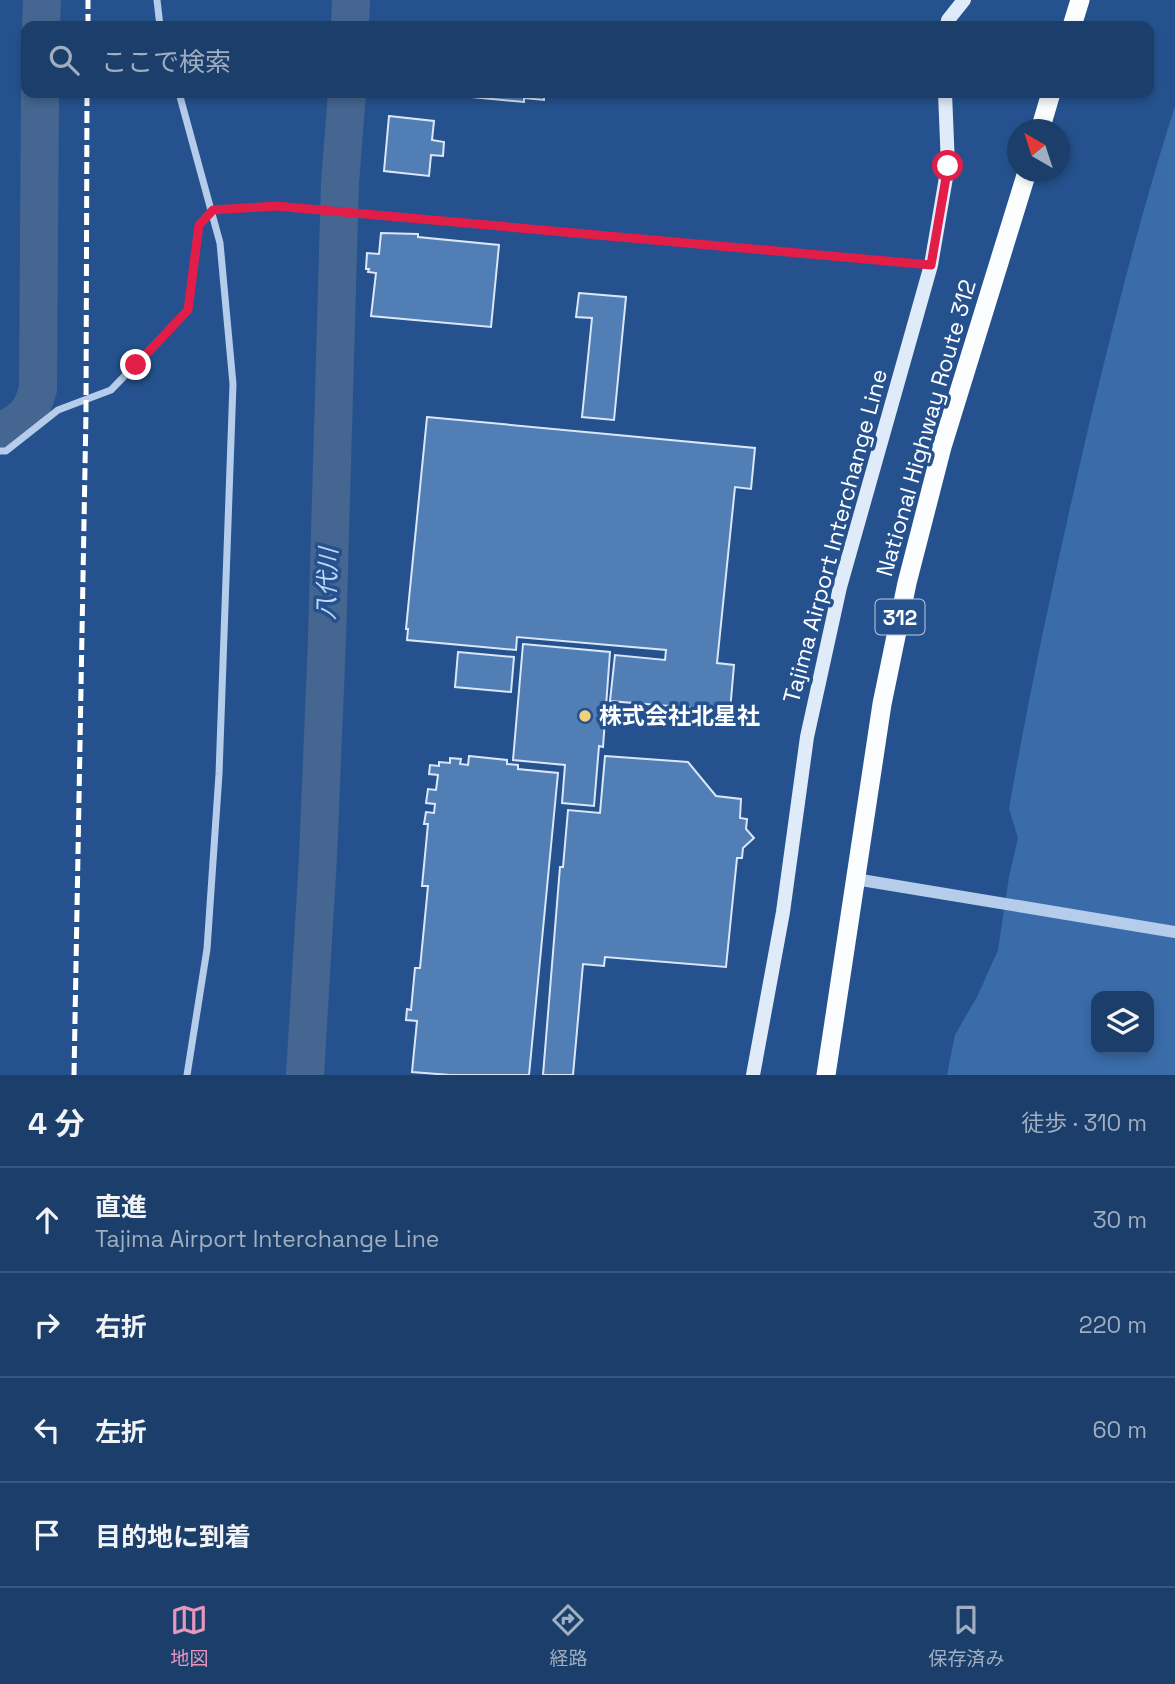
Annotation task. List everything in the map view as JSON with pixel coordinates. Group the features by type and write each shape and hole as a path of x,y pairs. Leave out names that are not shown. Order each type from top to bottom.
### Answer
{"highway":[{"path":"1072,21 1074,2"},
{"path":"1043,119 1050,98"},
{"name":"National Highway Route 312","path":"826,1075 882,704 907,583 942,447 1024,182"}],"main road":[{"path":"948,21 964,0"},
{"name":"Tajima Airport Interchange Line","path":"753,1075 783,912 807,737 834,615 931,265 948,166 945,98"}],"street":[{"path":"158,0 160,21"},
{"path":"180,98 220,243 233,384 218,801 207,949 187,1075"},
{"path":"0,452 6,451 58,410 111,390 188,310 199,225 213,210 276,206 931,265"},
{"path":"855,879 1175,932"}],"shaded area":[{"path":"1175,106 1175,1075 947,1075 955,1035 978,995 998,950 1018,838 1009,809 1036,666 1128,267"}],"building":[{"path":"482,98 524,98 524,102"},
{"path":"389,116 434,121 432,140 444,142 443,156 431,155 429,176 384,171"},
{"path":"381,233 418,234 418,237 499,245 491,327 371,316 376,273 366,269 367,253 379,254"},
{"path":"579,293 626,297 614,420 582,417 592,318 576,317"},
{"path":"427,417 755,448 751,489 735,487 717,663 734,665 730,711 683,707 682,711 669,710 669,706 610,701 615,655 665,660 666,650 517,637 516,650 407,640"},
{"path":"523,644 610,652 603,747 599,746 594,806 562,803 565,765 513,760"},
{"path":"458,652 514,657 511,692 455,687"},
{"path":"469,756 507,760 507,764 518,765 518,769 558,773 529,1075 412,1072 417,1021 406,1020 407,1009 411,1010 415,968 420,968 428,886 422,886 428,824 424,824 426,812 434,813 435,804 426,803 428,789 436,790 438,775 429,774 430,765 450,763 450,758 461,759 460,764 468,765"},
{"path":"605,756 688,762 716,796 741,799 740,818 747,819 746,829 754,838 743,848 742,858 737,858 726,967 605,957 604,966 583,964 573,1075 543,1075 560,867 563,867 568,810 600,813"}],"waterway":[{"path":"41,21 42,0"},
{"name":"八代川","path":"350,21 351,0"},
{"path":"0,433 25,416 38,389 40,98"},
{"name":"八代川","path":"305,1075 318,857 340,183 347,98"}],"railway":[{"path":"88,0 88,21"},
{"path":"74,1075 86,412 87,98"}],"place":[{"name":"株式会社北星社","path":"585,716"}],"route":[{"path":"136,365 188,310 195,240 199,225 213,210 276,206 931,265 948,166"}]}
